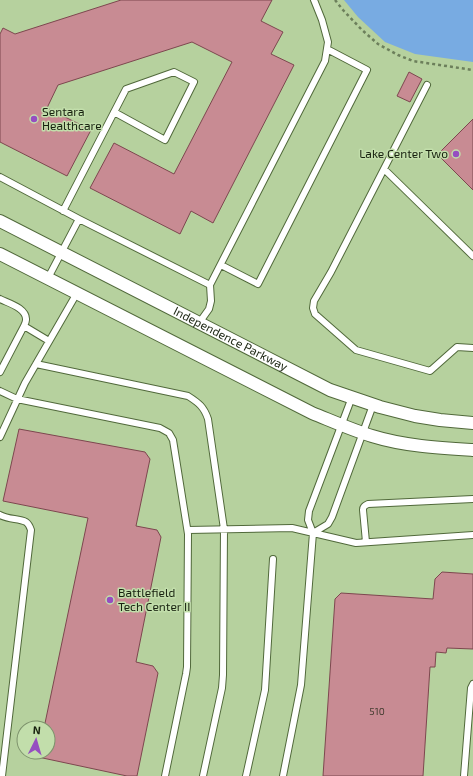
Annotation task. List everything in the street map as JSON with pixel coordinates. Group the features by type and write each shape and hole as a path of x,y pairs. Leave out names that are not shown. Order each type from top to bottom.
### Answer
{"street":[{"name":"Independence Parkway","path":"0,221 330,390 373,405 415,416 473,423"},
{"path":"0,254 312,413 373,436 409,444 447,449 473,450"}],"lane":[{"path":"200,323 209,309 211,301 210,285 325,61 328,42 322,20 314,0"},
{"path":"221,265 258,284 367,70 327,49"},
{"path":"63,211 114,112 126,89 174,72 194,82 165,140 114,112"},
{"path":"427,85 331,272 314,301 313,308 315,314 356,350 430,371 457,347 473,348"},
{"path":"384,169 473,256"},
{"path":"0,177 78,219 210,285"},
{"path":"48,278 78,219"},
{"path":"0,437 25,383 77,293"},
{"path":"0,299 20,309 25,314 26,319 24,326 0,372"},
{"path":"24,326 49,341"},
{"path":"36,364 188,396 197,401 205,410 208,419 224,529 222,688 203,776"},
{"path":"0,391 17,399 160,428 169,433 173,440 188,530 186,674 165,776"},
{"path":"282,776 301,685 313,533 308,520 309,511 352,397"},
{"path":"313,533 328,524 332,517 373,405"},
{"path":"366,542 363,510 365,505 473,499"},
{"path":"0,515 5,518 25,521 31,530 2,776"},
{"path":"188,530 292,528 356,543 473,535"},
{"path":"246,776 264,690 274,559"},
{"path":"464,776 471,717 471,688 473,684"},
{"path":"466,755 473,756"}],"path":[{"path":"335,0 362,30 378,44 398,55 413,61 473,70"}],"water":[{"path":"344,0 473,0 473,62 415,54 385,42 358,17"}],"building":[{"name":"Sentara Healthcare","path":"121,0 272,0 261,21 283,32 271,54 294,65 213,223 191,211 180,234 90,188 114,143 174,174 232,62 192,42 58,85 47,108 91,130 67,176 0,142 0,34 3,28 15,34"},
{"path":"409,72 422,79 410,102 397,96"},
{"name":"Lake Center Two","path":"473,119 473,190 440,157 440,152"},
{"name":"Battlefield Tech Center II","path":"19,429 145,452 150,459 136,526 157,530 161,537 136,662 153,666 158,673 137,776 127,776 52,760 56,760 56,720 46,720 88,518 3,501"},
{"path":"442,572 473,574 473,649 447,648 446,653 436,652 435,667 430,667 423,776 323,776 335,599 341,593 433,599 435,579"}],"place":[{"name":"Sentara Healthcare","path":"34,119"},
{"name":"Lake Center Two","path":"456,154"},
{"name":"Battlefield Tech Center II","path":"110,600"}]}
